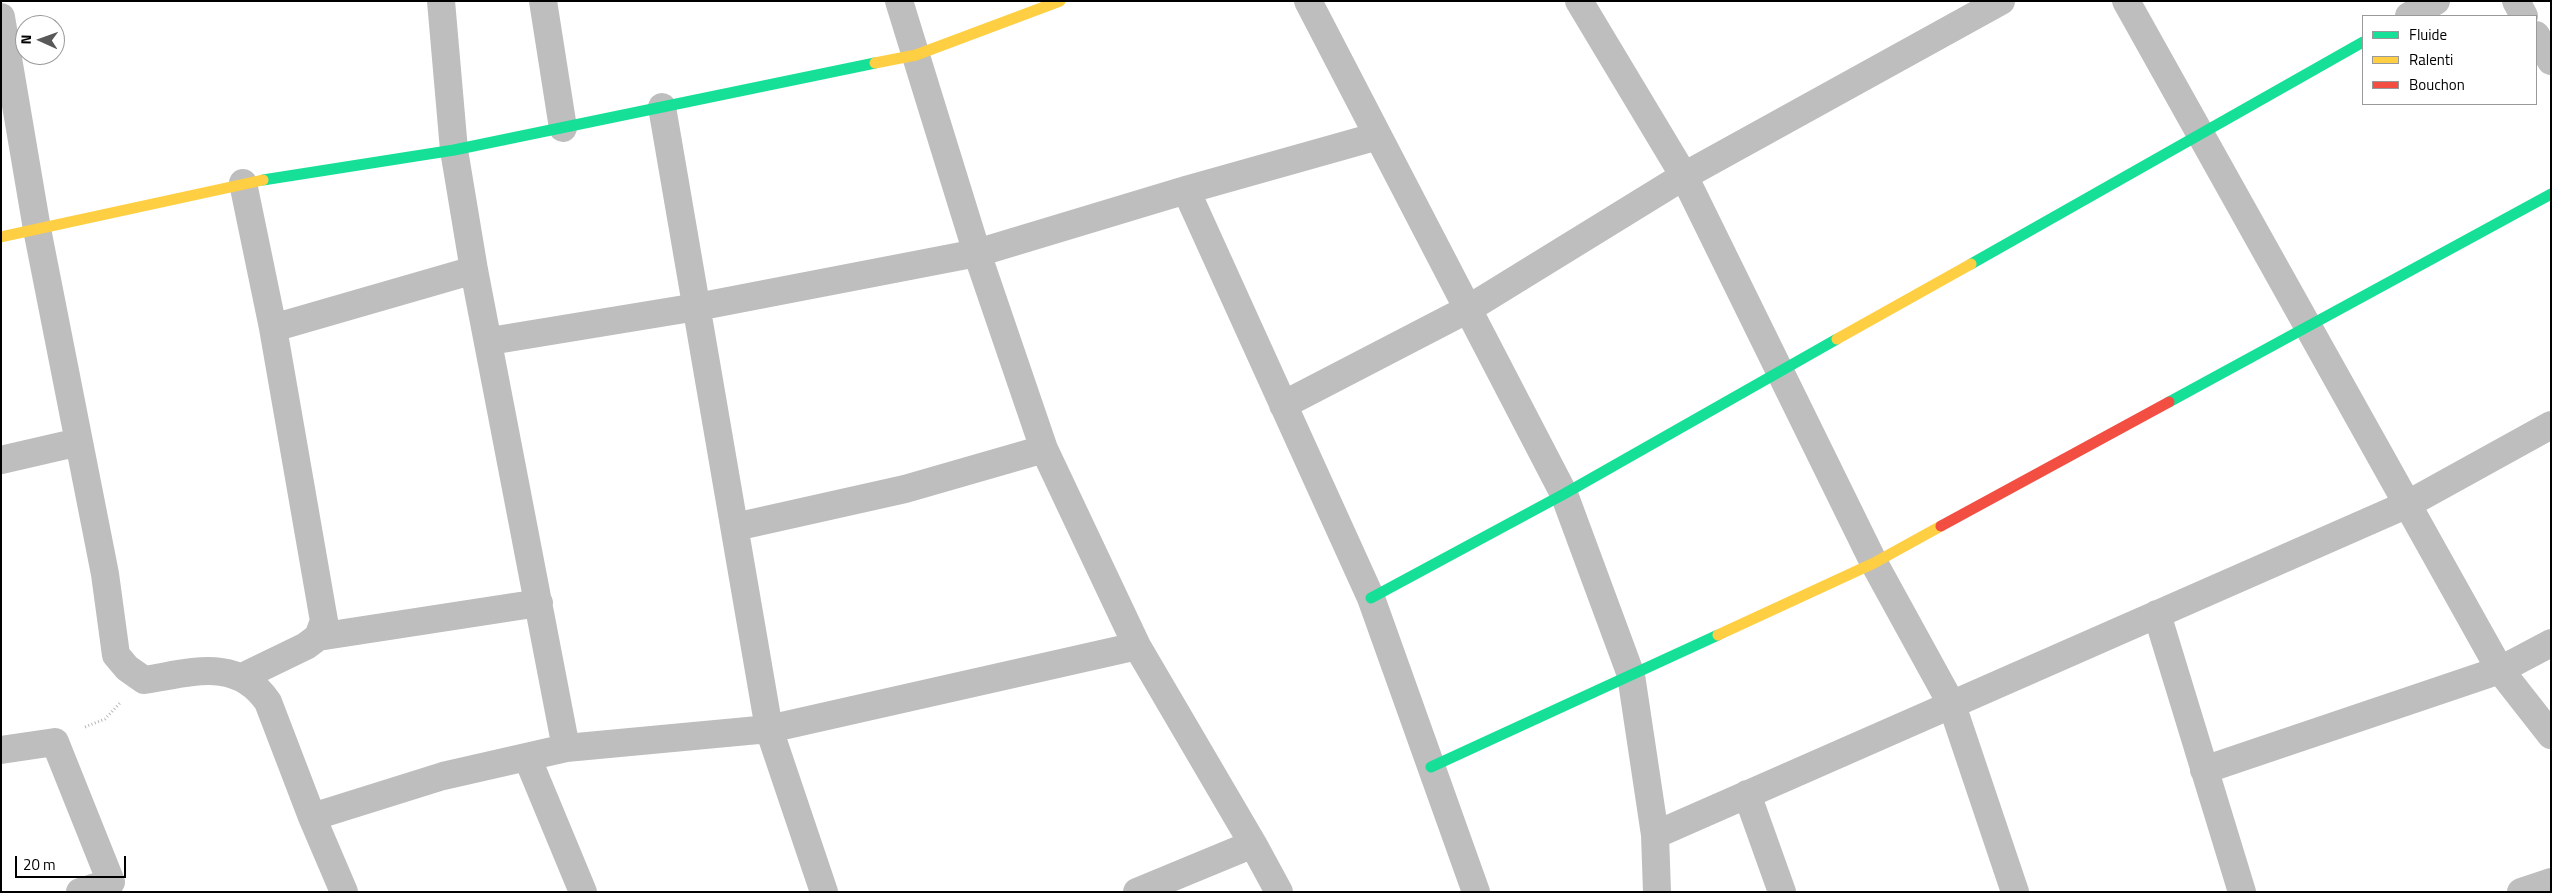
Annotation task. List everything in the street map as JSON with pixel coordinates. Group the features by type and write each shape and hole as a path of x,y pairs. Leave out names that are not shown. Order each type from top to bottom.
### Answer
{"street":[{"path":"441,1 454,150 474,270 490,342 566,748"},
{"path":"543,1 563,128"},
{"path":"899,1 977,253 1044,449 1137,646 1279,892"},
{"path":"1,237 243,183 454,150 916,55 1060,1"},
{"path":"1308,1 1564,494 1631,675 1655,835 1657,892"},
{"path":"1579,1 1684,176 1874,563 1952,704 2015,892"},
{"path":"1283,405 1468,309 1684,176 2001,1"},
{"path":"2126,1 2500,670 2551,735"},
{"path":"2412,15 2436,1"},
{"path":"2516,1 2523,15"},
{"path":"1,17 37,229 105,574 116,655 127,668 144,680 209,670 242,677 260,689 268,702 312,817 344,892"},
{"path":"2537,38 2551,61"},
{"path":"1371,598 1564,494 2362,43"},
{"path":"662,107 769,729 824,892"},
{"path":"490,342 697,307 977,253 1186,190 1378,136"},
{"path":"243,183 273,328 324,621 318,637"},
{"path":"1186,190 1371,598 1476,892"},
{"path":"1431,768 1874,563 2551,194"},
{"path":"273,328 474,270"},
{"path":"1655,835 2408,504 2551,425"},
{"path":"1,460 79,442"},
{"path":"735,527 905,489 1044,449"},
{"path":"242,677 284,657 318,637 539,603"},
{"path":"2157,614 2242,892"},
{"path":"2204,770 2500,670 2551,643"},
{"path":"312,817 442,776 566,748 769,729 1137,646"},
{"path":"1,750 55,742 113,887 80,892"},
{"path":"527,757 583,892"},
{"path":"1748,794 1782,892"},
{"path":"1137,892 1253,844"},
{"path":"2521,892 2551,882"}],"path":[{"path":"55,742 105,719 121,702 127,668"}],"traffic: fast":[{"path":"1971,264 2362,43"},
{"path":"263,180 454,150 875,63"},
{"path":"2169,402 2551,194"},
{"path":"1371,598 1564,494 1837,339"},
{"path":"1431,767 1718,635"}],"traffic: slow":[{"path":"875,63 916,55 1060,1"},
{"path":"1,237 263,180"},
{"path":"1837,339 1971,264"},
{"path":"1718,635 1874,563 1941,526"}],"traffic: jam":[{"path":"1941,526 2169,402"}]}
